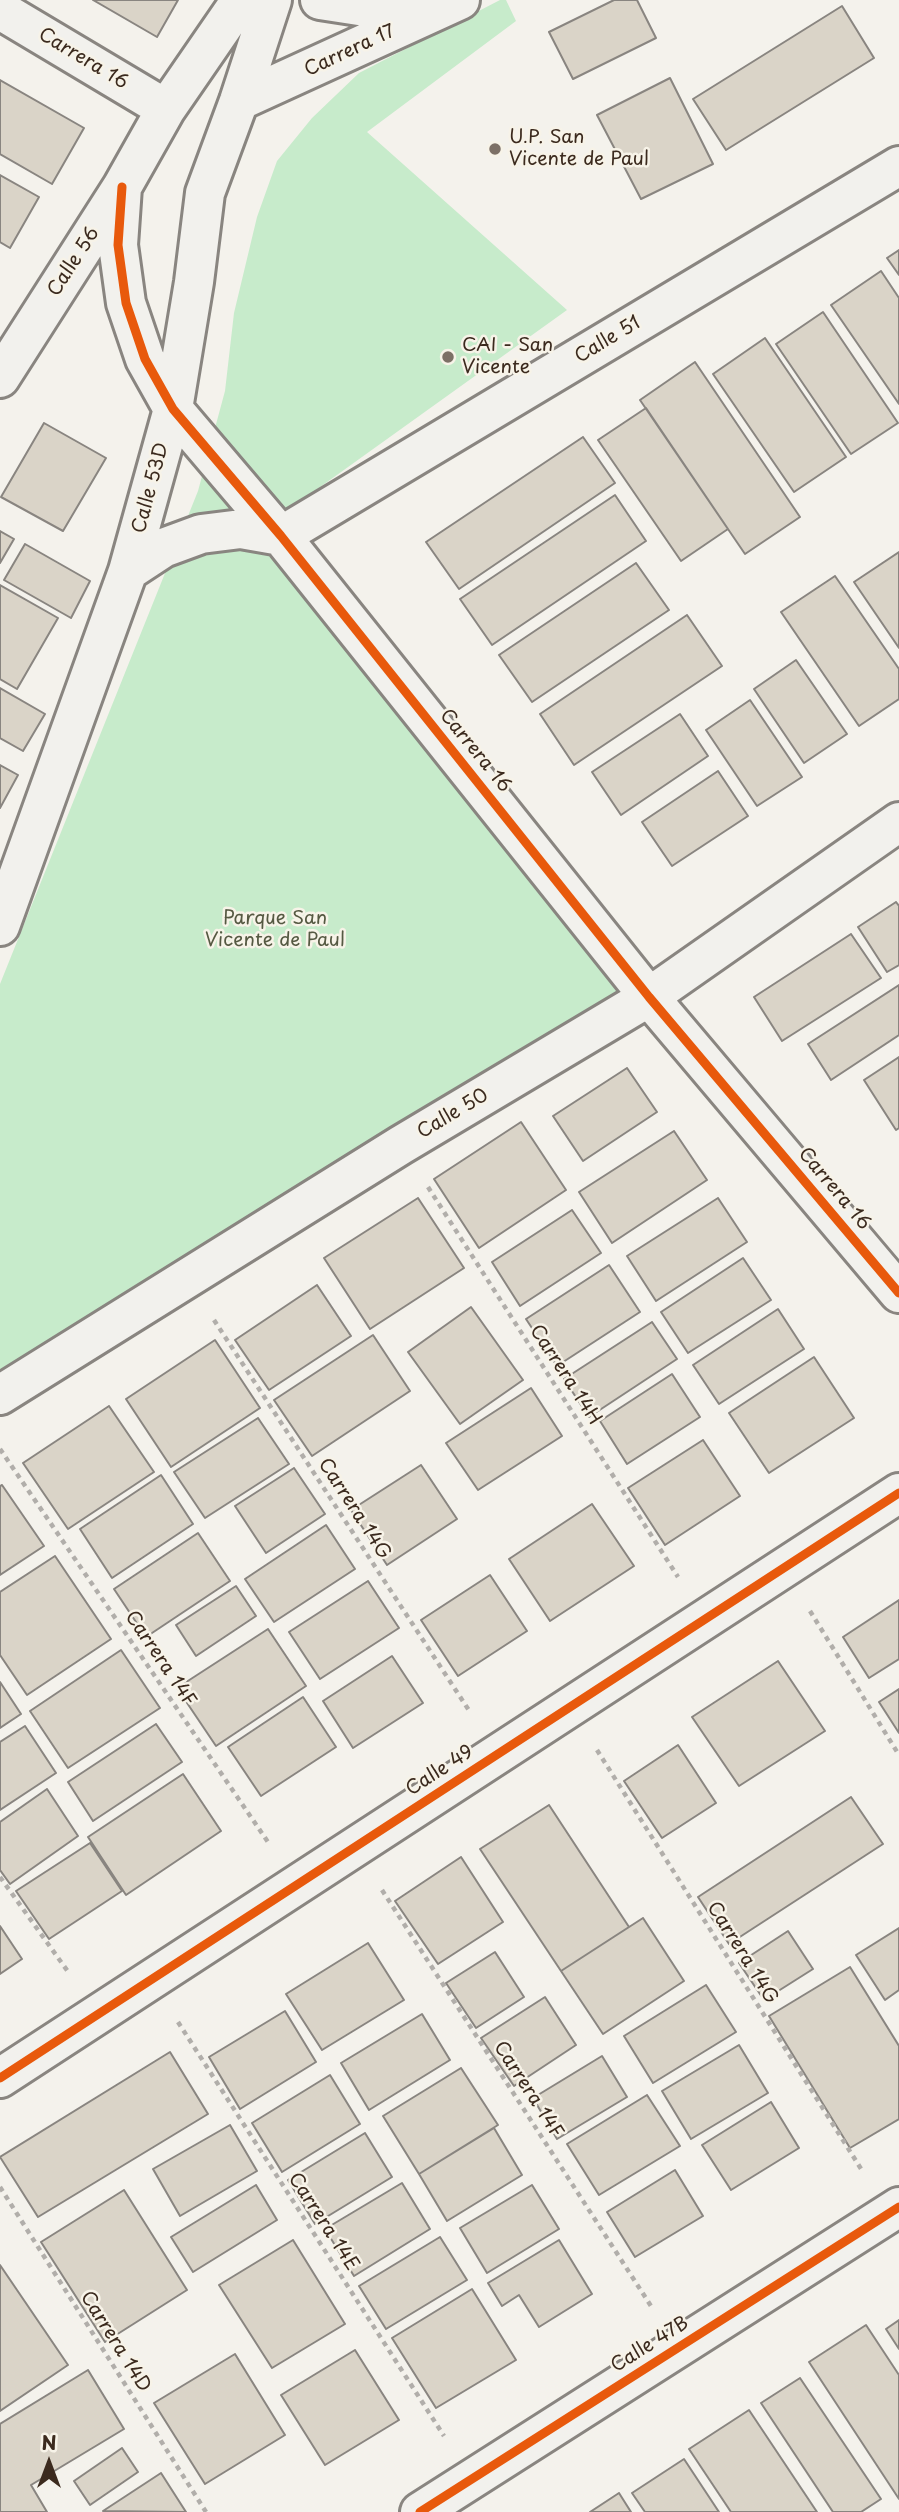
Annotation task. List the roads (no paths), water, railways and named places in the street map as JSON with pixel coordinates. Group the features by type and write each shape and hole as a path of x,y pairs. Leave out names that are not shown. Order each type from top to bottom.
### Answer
{"street":[{"path":"166,109 241,0"},
{"name":"Calle 53D","path":"0,926 128,571 173,410 194,282 205,193 272,0"},
{"name":"Carrera 17","path":"320,0 372,8 422,6 450,0"},
{"name":"Carrera 17","path":"239,101 460,0"},
{"name":"Carrera 16","path":"0,10 166,109"},
{"name":"Calle 56","path":"0,378 122,187 166,109"},
{"name":"Calle 51","path":"281,536 899,166"},
{"name":"Carrera 16","path":"122,187 118,245 126,303 145,359 173,410 281,536 649,997 899,1293"},
{"path":"128,571 163,548 201,534 241,529 281,536"},
{"name":"Calle 50","path":"0,1395 401,1145 649,997 899,822"},
{"name":"Calle 49","path":"0,2078 899,1493"},
{"name":"Calle 47B","path":"420,2512 894,2210"}],"place":[{"name":"U.P. San Vicente de Paul","path":"495,149"},
{"name":"CAI - San Vicente","path":"448,357"}],"park label":[{"name":"Parque San Vicente de Paul","path":"275,930"}]}
